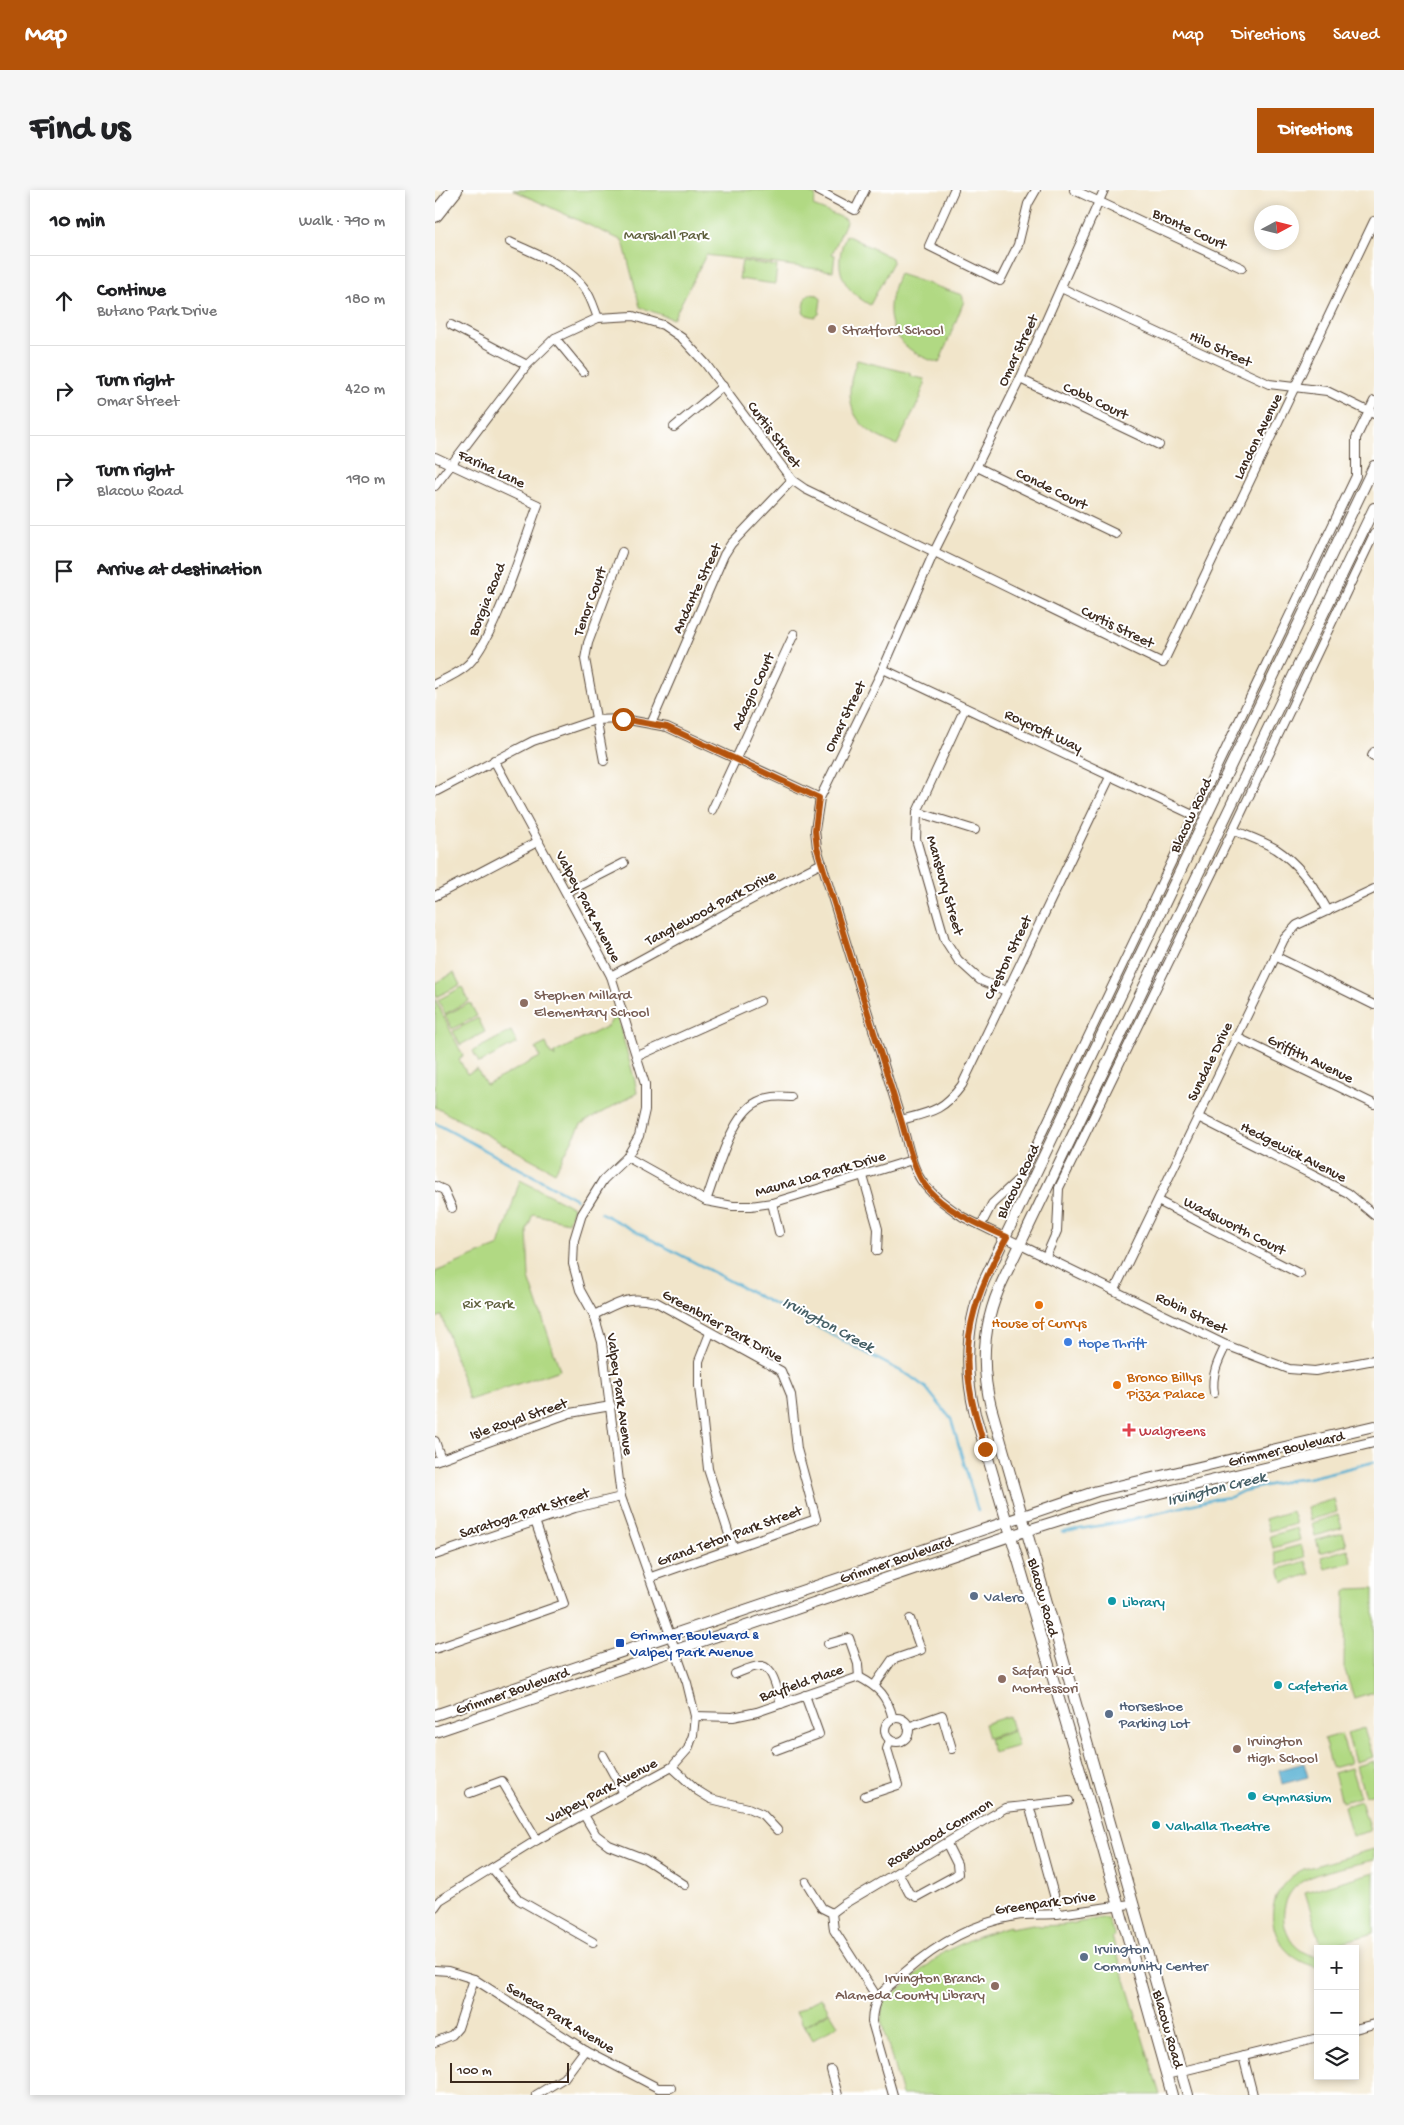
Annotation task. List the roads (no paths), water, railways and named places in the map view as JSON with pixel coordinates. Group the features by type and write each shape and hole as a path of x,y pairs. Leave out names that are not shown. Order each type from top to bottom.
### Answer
{"highway":[{"path":"435,201 444,190"},
{"path":"435,216 455,190"}],"main road":[{"name":"Blacow Road","path":"1172,2095 973,1405 967,1354 970,1325 977,1298 1374,466"},
{"name":"Blacow Road","path":"1188,2095 1025,1531 989,1398 984,1363 986,1331 991,1310 1020,1244 1374,508"},
{"name":"Grimmer Boulevard","path":"435,1715 1006,1521 1097,1492 1374,1426"},
{"name":"Grimmer Boulevard","path":"435,1732 1025,1531 1101,1507 1374,1442"}],"street":[{"path":"817,190 855,210 865,190"},
{"path":"954,190 929,246 1000,281 1018,246 1029,204 1036,190"},
{"name":"Bronte Court","path":"1074,190 1242,268"},
{"name":"Omar Street","path":"1007,1237 963,1217 942,1201 922,1181 912,1160 822,863 815,830 819,798 883,669 934,552 1020,379 1104,190"},
{"name":"Landon Avenue","path":"1163,663 1374,222"},
{"path":"510,242 558,265 574,276 586,290 598,318"},
{"name":"Hilo Street","path":"1061,288 1248,376 1269,384 1327,391 1371,412"},
{"name":"Curtis Street","path":"435,486 527,365 555,338 598,318 633,316 663,325 682,338 702,359 723,386 792,480 805,489 1163,663"},
{"path":"451,325 527,365"},
{"path":"555,338 583,372"},
{"name":"Cobb Court","path":"1020,379 1159,445"},
{"path":"674,427 723,386"},
{"name":"Blacow Road","path":"981,1226 992,1204 1021,1177 1356,476 1356,438 1371,412 1374,401"},
{"name":"Farina Lane","path":"435,457 538,505"},
{"name":"Conde Court","path":"977,467 1116,534"},
{"name":"Andante Street","path":"651,724 724,555 731,544 792,480"},
{"name":"Borgia Road","path":"435,684 466,667 479,652 493,625 538,505"},
{"path":"1046,1256 1057,1231 1059,1188 1374,534"},
{"name":"Tenor Court","path":"604,761 595,720 586,664 586,651 623,552"},
{"name":"Adagio Court","path":"712,810 794,634"},
{"name":"Roycroft Way","path":"883,669 1193,815"},
{"name":"Mansbury Street","path":"965,708 917,812 916,839 945,940 959,960 980,980 1006,991"},
{"path":"435,792 533,741 595,720 623,719 667,727 819,798"},
{"path":"1374,752 1372,756 1374,757"},
{"name":"Valpey Park Avenue","path":"435,1907 441,1900 537,1840 672,1767 688,1749 693,1735 695,1716 687,1683 651,1577 621,1497 602,1342 594,1315 580,1290 573,1264 574,1240 581,1214 603,1180 627,1158 639,1136 645,1110 645,1084 638,1056 611,976 494,760"},
{"name":"Creston Street","path":"901,1120 939,1109 951,1100 962,1085 1111,776"},
{"path":"917,812 975,830"},
{"path":"1233,830 1275,848 1308,878 1328,910"},
{"path":"435,896 539,841"},
{"path":"567,892 623,863"},
{"name":"Tanglewood Park Drive","path":"611,976 822,863"},
{"name":"Sundale Drive","path":"1115,1289 1283,939 1297,925 1374,890"},
{"path":"1275,956 1374,1005"},
{"path":"638,1056 760,1000"},
{"name":"Griffith Avenue","path":"1236,1037 1374,1104"},
{"path":"706,1200 734,1126 742,1114 755,1102 772,1096 791,1097"},
{"name":"Hedgewick Avenue","path":"1198,1117 1348,1193 1374,1215"},
{"name":"Mauna Loa Park Drive","path":"627,1158 706,1200 733,1206 772,1203 912,1160"},
{"path":"863,1176 878,1229 877,1251"},
{"path":"435,1186 444,1190 452,1208"},
{"name":"Wadsworth Court","path":"1157,1201 1300,1274"},
{"path":"772,1203 779,1232"},
{"name":"Robin Street","path":"1007,1237 1226,1345 1289,1369 1315,1371 1374,1360"},
{"name":"Greenbrier Park Drive","path":"594,1315 625,1300 639,1298 656,1302 781,1371 791,1395 797,1450 816,1519"},
{"path":"710,1333 699,1361 699,1386 708,1469 733,1547"},
{"path":"1214,1394 1212,1382 1215,1366 1226,1345"},
{"name":"Isle Royal Street","path":"438,1460 569,1413 611,1406"},
{"path":"435,1441 438,1460"},
{"name":"Saratoga Park Street","path":"435,1555 575,1508 621,1497"},
{"name":"Grand Teton Park Street","path":"651,1577 816,1519"},
{"path":"435,1649 564,1604 535,1521"},
{"path":"874,1686 892,1660 921,1650 910,1619"},
{"path":"828,1644 849,1638 858,1664 859,1677"},
{"path":"735,1674 760,1666 765,1667 770,1672 781,1704"},
{"name":"Bayfield Place","path":"695,1716 733,1717 781,1704 859,1677 874,1686 888,1700 893,1719"},
{"path":"776,1750 819,1734 805,1695"},
{"path":"909,1727 942,1715 952,1748"},
{"path":"893,1719 904,1720 909,1727 908,1734 903,1740 896,1742 890,1740 886,1735 885,1728 893,1719"},
{"path":"865,1796 898,1785 887,1749 890,1740"},
{"path":"603,1755 624,1793"},
{"path":"672,1767 711,1799 748,1808 762,1814 777,1830"},
{"path":"470,1793 502,1781 537,1840"},
{"name":"Rosewood Common","path":"832,1913 1005,1808 1069,1801"},
{"path":"1029,1805 1054,1895 1057,1914"},
{"path":"584,1816 596,1835 609,1845 645,1859 685,1885"},
{"path":"898,1872 909,1893 916,1897 958,1874 957,1864 947,1844"},
{"path":"492,1868 519,1900 593,1942"},
{"path":"806,1882 822,1908 832,1913 834,1930 877,1997 872,2022 893,2095"},
{"name":"Greenpark Drive","path":"877,1997 914,1964 952,1938 984,1925 1015,1916 1057,1914 1132,1904"},
{"name":"Seneca Park Avenue","path":"435,1970 448,1971 474,1979 585,2050 658,2088 671,2088"},
{"path":"435,2042 452,2035 458,2028 474,1979"},
{"path":"1359,2028 1374,2024"},
{"path":"1166,2075 1314,2039"},
{"path":"536,2095 564,2078 585,2050"},
{"path":"1243,2056 1253,2095"},
{"path":"831,2070 838,2095"}],"water":[{"path":"1304,1763 1308,1777 1282,1784 1279,1770"}],"waterway":[{"name":"Irvington Creek","path":"435,1123 576,1199"},
{"name":"Irvington Creek","path":"601,1213 910,1376 926,1388 951,1419 978,1511"},
{"name":"Irvington Creek","path":"1062,1532 1121,1522 1214,1499 1231,1497 1243,1491 1374,1462"}],"place":[{"name":"Stratford School","path":"832,329"},
{"name":"Stephen Millard Elementary School","path":"524,1003"},
{"name":"House of Currys","path":"1039,1305"},
{"name":"Hope Thrift","path":"1068,1342"},
{"name":"Bronco Billys Pizza Palace","path":"1117,1385"},
{"name":"Walgreens","path":"1129,1430"},
{"name":"Valero","path":"974,1596"},
{"name":"Library","path":"1112,1601"},
{"name":"Grimmer Boulevard & Valpey Park Avenue","path":"620,1643"},
{"name":"Safari Kid Montessori","path":"1002,1679"},
{"name":"Cafeteria","path":"1278,1685"},
{"name":"Horseshoe Parking Lot","path":"1109,1714"},
{"name":"Irvington High School","path":"1237,1749"},
{"name":"Gymnasium","path":"1252,1796"},
{"name":"Valhalla Theatre","path":"1156,1825"},
{"name":"Irvington Community Center","path":"1084,1957"},
{"name":"Irvington Branch Alameda County Library","path":"995,1986"}],"park label":[{"name":"Marshall Park","path":"666,234"},
{"name":"Rix Park","path":"488,1303"}]}
